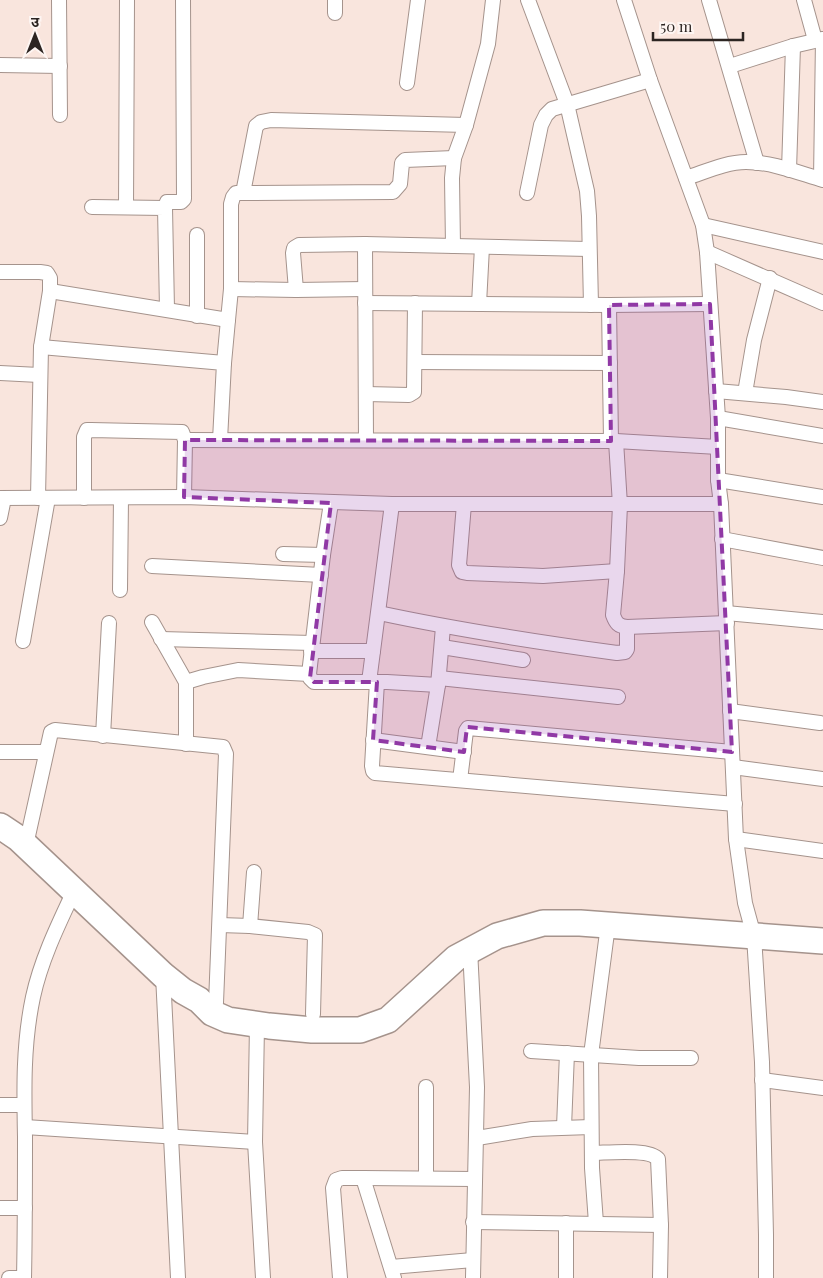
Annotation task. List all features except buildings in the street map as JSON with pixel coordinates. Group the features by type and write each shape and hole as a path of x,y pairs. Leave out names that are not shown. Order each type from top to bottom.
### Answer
{"highway":[{"path":"0,826 26,845 163,975 183,991 208,1002 241,1009 270,1013 358,1015 380,1007 446,946 491,922 541,908 580,908 752,927 823,941"},
{"path":"208,1002 212,1013 228,1020 312,1030 360,1030 376,1026 388,1020 456,958 470,949 497,936 543,923 752,927 823,926"}],"street":[{"path":"59,0 60,115"},
{"path":"126,207 127,0"},
{"path":"167,309 165,208 167,202 181,202 184,199 183,0"},
{"path":"407,83 418,0"},
{"path":"453,246 452,178 454,158 466,125 488,44 493,0"},
{"path":"528,0 567,104 588,202 591,305"},
{"path":"624,0 650,80 703,225 707,252 718,418 718,480 721,504 736,839 745,904 752,927 762,1080 766,1278"},
{"path":"709,0 730,66 757,163"},
{"path":"686,178 727,164 745,162 789,170 822,180 820,40 804,0"},
{"path":"730,66 792,46 820,40"},
{"path":"789,170 792,46"},
{"path":"0,65 60,66"},
{"path":"528,193 541,125 546,115 552,109 650,80"},
{"path":"243,193 254,133 256,126 260,122 271,120 466,125"},
{"path":"220,440 224,363 231,289 231,204 236,193 394,192 400,184 402,163 405,160 454,158"},
{"path":"92,207 165,208"},
{"path":"703,225 823,252"},
{"path":"197,235 197,316"},
{"path":"296,290 294,253 296,246 365,244 589,250"},
{"path":"365,244 366,440"},
{"path":"480,304 482,247"},
{"path":"707,252 770,278 823,303"},
{"path":"0,272 40,272 47,273 50,278 39,374 43,498 23,641"},
{"path":"745,393 754,340 770,278"},
{"path":"231,289 296,290 366,296 415,303 710,304"},
{"path":"50,291 228,320"},
{"path":"366,394 412,394 415,389 415,303"},
{"path":"609,305 614,441 620,505 613,615 619,626 627,628 726,618 823,622"},
{"path":"41,348 224,363"},
{"path":"415,362 610,363"},
{"path":"0,372 39,374"},
{"path":"716,391 823,402"},
{"path":"718,418 823,436"},
{"path":"84,498 84,437 87,430 182,432 185,440 184,497"},
{"path":"185,440 614,441 718,447"},
{"path":"718,480 823,497"},
{"path":"0,518 2,498 184,497 392,504 721,504"},
{"path":"120,590 121,498"},
{"path":"331,503 309,674 314,682 438,681 618,697"},
{"path":"392,504 373,651 372,766 375,773 735,804"},
{"path":"464,504 459,565 462,572 543,576 617,571"},
{"path":"722,539 823,558"},
{"path":"282,554 323,556"},
{"path":"152,566 321,575"},
{"path":"379,613 443,627 616,653 625,652 627,649 627,628"},
{"path":"152,622 186,682 186,744"},
{"path":"103,736 109,623"},
{"path":"428,747 438,681 443,627"},
{"path":"161,639 373,651"},
{"path":"442,647 523,660"},
{"path":"186,682 238,670 309,674"},
{"path":"730,711 820,723"},
{"path":"460,780 466,731 468,728 732,752"},
{"path":"26,845 49,736 55,730 223,747 226,750 220,925 208,1002"},
{"path":"373,740 464,752"},
{"path":"0,752 46,752"},
{"path":"733,767 823,779"},
{"path":"736,839 823,851"},
{"path":"250,926 254,872"},
{"path":"9,1278 24,1278 25,1049 33,996 50,944 74,891"},
{"path":"220,925 308,932 315,935 313,1014"},
{"path":"596,1223 592,1153 591,1055 608,925"},
{"path":"470,949 477,1087 473,1278"},
{"path":"163,975 178,1278"},
{"path":"257,1024 255,1142 263,1278"},
{"path":"531,1051 639,1058 691,1058"},
{"path":"564,1127 567,1053"},
{"path":"762,1080 823,1088"},
{"path":"426,1087 426,1178"},
{"path":"0,1105 24,1105"},
{"path":"25,1127 255,1142"},
{"path":"477,1138 522,1130 592,1127"},
{"path":"592,1153 642,1153 656,1156 659,1163 660,1278"},
{"path":"340,1278 334,1184 336,1180 342,1178 474,1179"},
{"path":"363,1178 392,1272 473,1260"},
{"path":"0,1208 25,1208"},
{"path":"473,1222 661,1225"},
{"path":"566,1223 566,1278"}],"highlighted area":[{"path":"710,304 732,752 467,727 464,752 373,740 377,682 314,682 310,678 331,503 184,497 185,440 611,441 609,305"}]}
